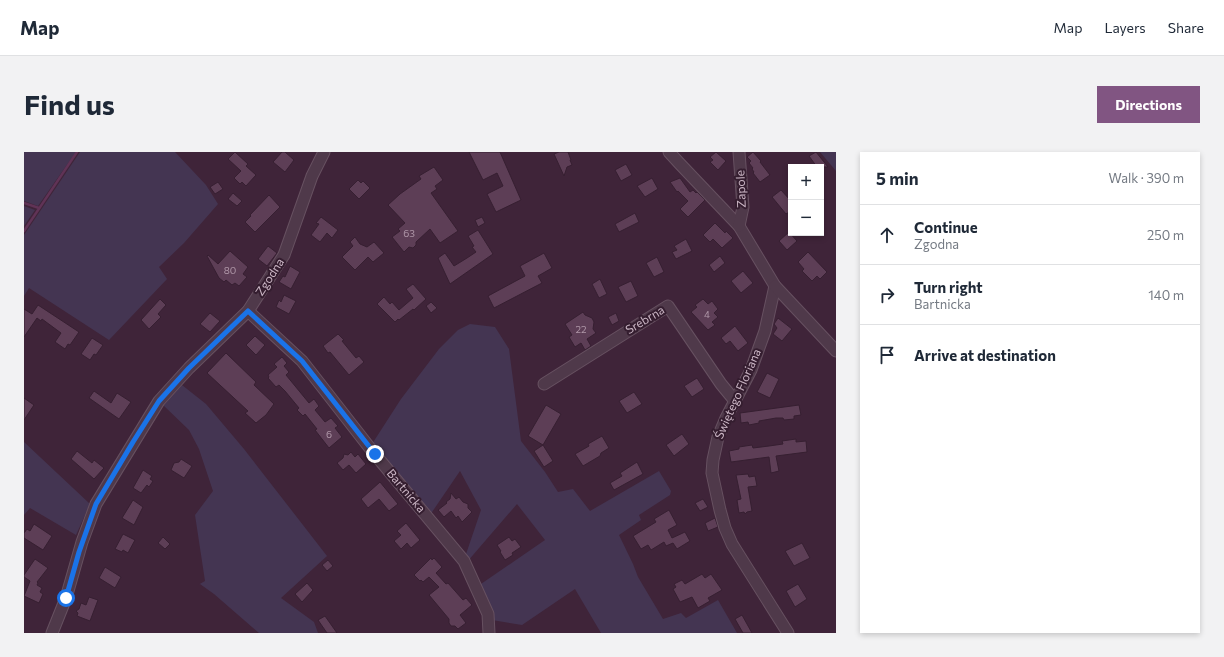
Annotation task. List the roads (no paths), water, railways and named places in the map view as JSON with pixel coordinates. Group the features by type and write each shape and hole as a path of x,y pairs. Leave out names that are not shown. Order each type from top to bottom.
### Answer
{"street":[{"name":"Zgodna","path":"52,633 66,598 79,552 96,504 159,401 189,368 248,311 284,255 312,176 324,152"},
{"path":"669,152 739,226 775,286 836,351"},
{"name":"Zapole","path":"739,152 743,207 739,226"},
{"name":"Świętego Floriana","path":"775,286 765,331 751,370 726,418 718,437 712,460 712,473 720,510 732,544 788,633"},
{"name":"Srebrna","path":"544,384 668,306 721,384 735,401"},
{"name":"Bartnicka","path":"248,311 302,361 374,452 464,561 488,614 489,633"}],"waterway":[{"path":"24,231 77,152"},
{"path":"24,203 39,208"}]}
